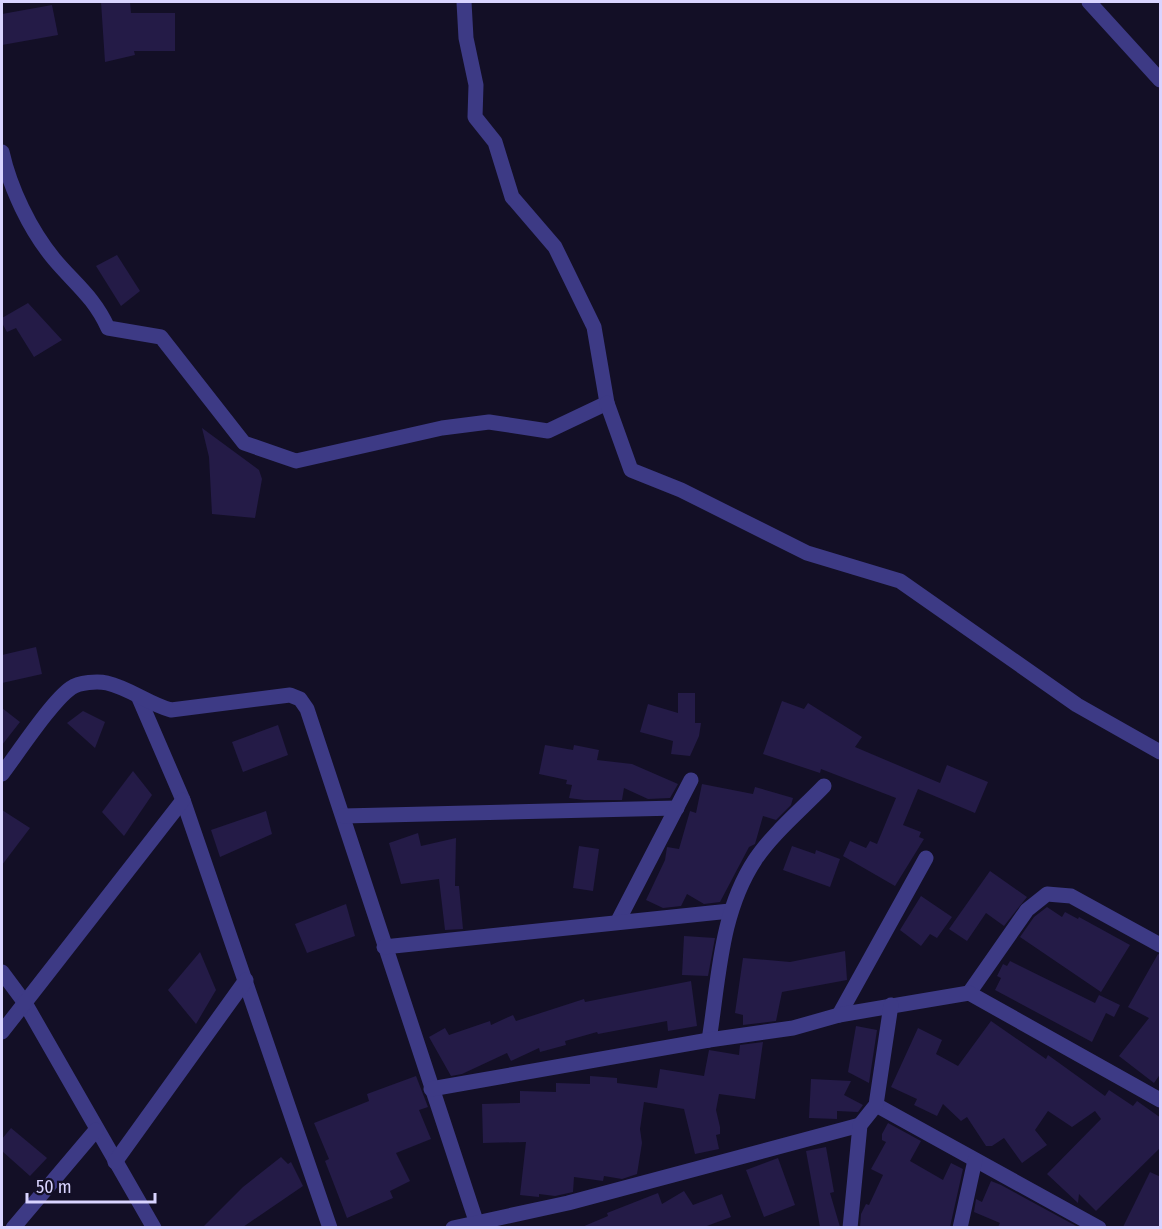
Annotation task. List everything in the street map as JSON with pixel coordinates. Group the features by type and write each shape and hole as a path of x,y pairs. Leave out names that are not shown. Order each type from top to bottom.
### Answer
{"street":[{"path":"464,2 466,38 476,85 476,117 495,142 512,197 555,247 594,327 607,403 632,470 681,490 807,553 900,581 1077,705 1161,752"},
{"path":"1089,2 1161,80"},
{"path":"2,152 7,175 38,236 54,260 98,306 108,328 160,338 243,443 296,461 442,428 489,422 548,430 607,403"},
{"path":"2,774 72,687 86,683 107,683 171,710 290,695 300,699 307,709 476,1221"},
{"path":"139,698 183,800 330,1227"},
{"path":"618,921 691,780"},
{"path":"709,1040 730,911 737,891 756,858 824,786"},
{"path":"2,1032 183,800"},
{"path":"343,816 678,808"},
{"path":"839,1015 926,858"},
{"path":"969,993 1027,910 1047,894 1071,896 1161,945"},
{"path":"384,947 730,911"},
{"path":"2,972 25,1003 96,1130 154,1227"},
{"path":"115,1162 246,980"},
{"path":"431,1089 709,1040 793,1028 839,1015 969,993 1161,1100"},
{"path":"850,1227 860,1125 876,1105 891,1005"},
{"path":"876,1105 1096,1227"},
{"path":"453,1227 568,1203 860,1125"},
{"path":"13,1227 96,1130"},
{"path":"960,1227 975,1160"}],"building":[{"path":"101,2 130,2 131,13 175,13 175,51 134,51 135,55 105,62"},
{"path":"52,5 58,35 2,45 2,14"},
{"path":"117,255 140,291 121,306 96,266"},
{"path":"28,303 62,340 34,357 16,328 7,332 2,323 2,318"},
{"path":"202,428 259,470 262,479 255,518 212,514 209,457"},
{"path":"36,647 42,674 2,683 2,655"},
{"path":"678,693 695,693 695,723 701,723 699,736 690,756 671,754 673,741 640,732 648,704 678,713"},
{"path":"782,701 804,709 808,703 862,737 855,747 940,783 947,765 988,782 975,813 918,789 903,825 921,832 919,837 924,839 895,886 843,856 850,841 866,848 870,841 877,844 896,798 821,769 820,773 763,754"},
{"path":"2,708 20,722 2,745"},
{"path":"83,711 105,722 95,748 67,723"},
{"path":"278,725 288,755 243,772 232,742"},
{"path":"545,745 573,750 574,745 599,750 597,760 632,764 678,784 670,798 648,799 624,788 622,800 569,798 572,785 566,784 567,780 539,774"},
{"path":"133,771 152,795 124,836 102,812"},
{"path":"702,784 753,794 755,787 793,798 791,805 776,820 763,816 755,844 749,847 720,902 704,904 687,894 681,906 663,908 646,900 665,860 667,847 679,849 690,811 696,813"},
{"path":"2,810 30,828 2,865"},
{"path":"266,811 272,834 220,857 211,830"},
{"path":"418,833 421,846 456,838 455,886 459,886 463,929 445,930 439,879 401,884 389,843"},
{"path":"579,846 599,849 593,891 573,888"},
{"path":"792,846 815,854 816,850 840,859 830,887 783,870"},
{"path":"990,871 1027,897 1004,926 986,913 967,941 949,929"},
{"path":"921,896 952,917 937,938 930,934 921,946 900,930"},
{"path":"346,904 355,936 307,953 295,924"},
{"path":"1047,907 1062,917 1065,912 1078,919 1079,917 1130,945 1101,992 1020,937 1034,917"},
{"path":"684,936 715,938 708,976 682,975"},
{"path":"845,951 847,980 782,992 776,1021 743,1025 743,1015 735,1013 743,958 790,962"},
{"path":"200,952 216,990 196,1024 168,990"},
{"path":"1158,954 1161,955 1161,1073 1154,1083 1119,1056 1149,1018 1128,1007"},
{"path":"1010,961 1095,1003 1099,995 1120,1005 1114,1017 1106,1013 1092,1042 995,990 1001,978 997,976 1003,964 1007,966"},
{"path":"691,981 697,1026 668,1031 667,1021 598,1034 597,1032 565,1041 566,1045 540,1052 539,1048 511,1061 507,1053 462,1074 451,1076 429,1037 445,1028 449,1035 490,1021 491,1025 513,1015 516,1021 584,999 585,1002"},
{"path":"991,1021 1046,1059 1048,1055 1105,1096 1109,1090 1133,1106 1137,1101 1161,1118 1161,1147 1096,1211 1079,1194 1078,1203 1047,1174 1101,1119 1095,1111 1072,1127 1048,1111 1035,1130 1047,1145 1022,1163 1004,1138 992,1146 986,1146 967,1117 961,1121 943,1104 937,1116 914,1105 917,1099 891,1087 918,1028 942,1040 936,1054 958,1066"},
{"path":"856,1026 877,1030 869,1083 848,1072"},
{"path":"763,1042 755,1099 719,1094 716,1110 720,1134 716,1135 719,1149 695,1154 684,1109 644,1102 640,1129 642,1143 637,1174 622,1179 604,1176 603,1181 574,1177 573,1192 555,1196 539,1194 539,1197 520,1195 526,1142 483,1143 482,1104 520,1103 520,1091 556,1092 556,1083 590,1084 590,1076 617,1078 617,1083 657,1088 660,1069 704,1076 709,1050 739,1055 740,1045"},
{"path":"416,1076 428,1107 419,1110 431,1139 396,1153 410,1181 390,1191 393,1198 347,1218 325,1161 329,1159 314,1123 369,1101 367,1094"},
{"path":"811,1079 851,1081 844,1095 863,1105 858,1112 837,1111 837,1119 809,1118"},
{"path":"888,1123 921,1141 910,1161 943,1180 951,1163 963,1169 950,1227 860,1227 861,1214 866,1204 869,1205 883,1175 871,1169 886,1142 882,1140 882,1134"},
{"path":"11,1128 47,1158 30,1176 2,1151 2,1139"},
{"path":"826,1147 834,1192 830,1193 840,1227 820,1227 806,1151"},
{"path":"281,1157 288,1164 291,1162 303,1186 243,1227 203,1227 243,1187"},
{"path":"778,1158 795,1205 764,1217 746,1170"},
{"path":"1150,1172 1161,1177 1161,1227 1123,1227"},
{"path":"991,1181 1078,1227 998,1227 1000,1223 974,1212 976,1199 982,1202"},
{"path":"684,1191 693,1205 722,1194 731,1217 704,1227 582,1227 608,1216 607,1213 658,1193 662,1204"}]}
